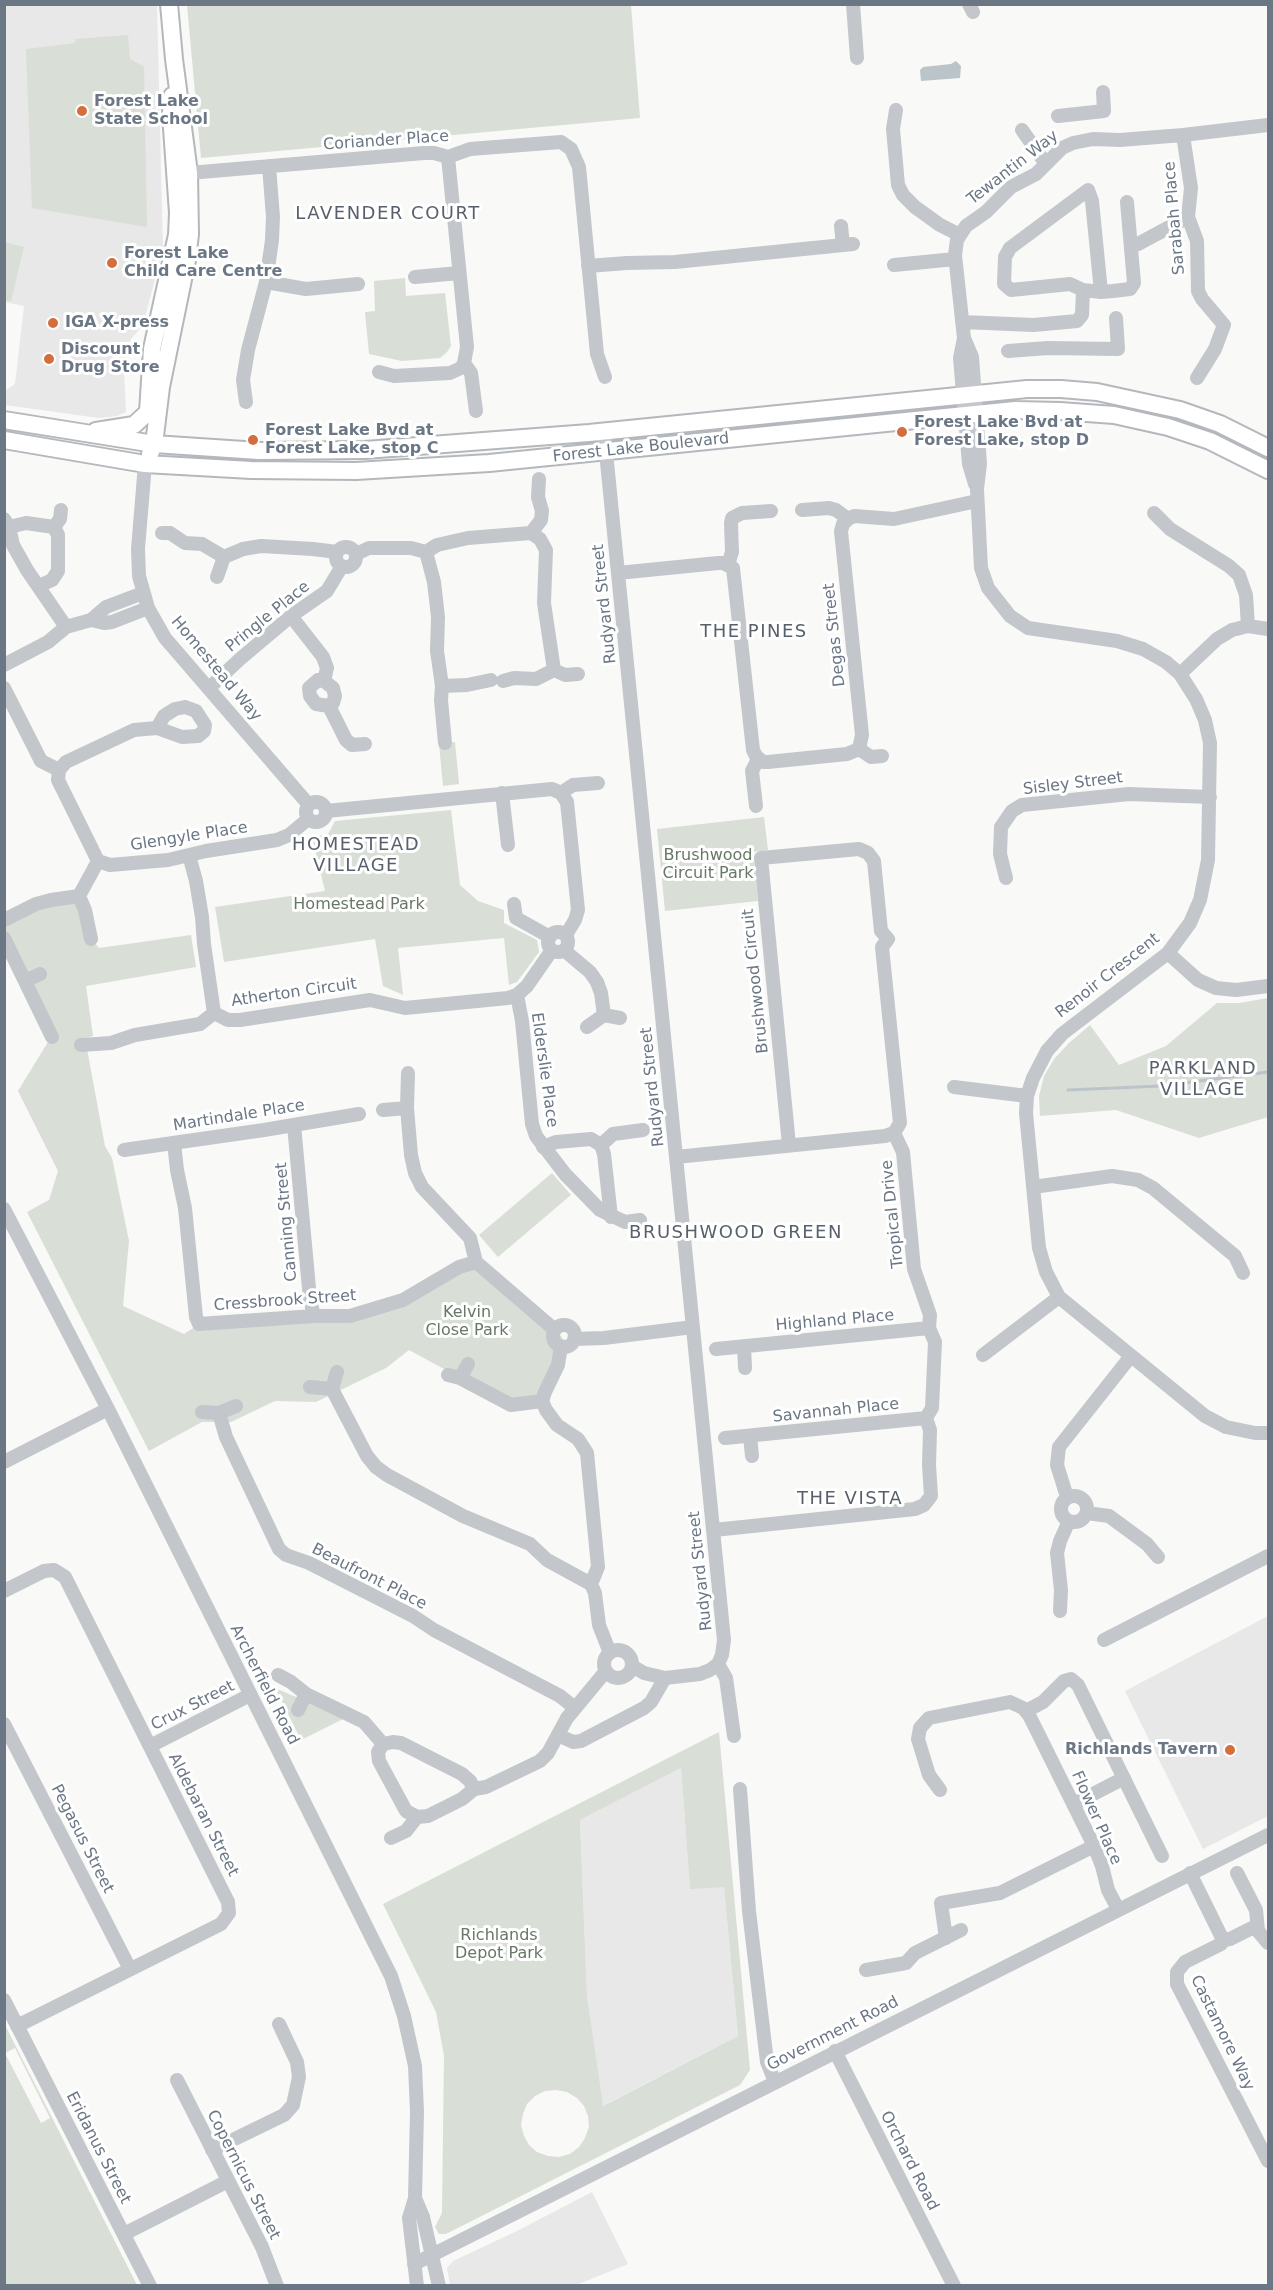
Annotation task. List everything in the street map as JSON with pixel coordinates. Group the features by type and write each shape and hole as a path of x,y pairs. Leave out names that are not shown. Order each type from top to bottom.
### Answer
{"main road":[{"path":"149,444 147,413 152,349 177,235 182,174 169,4"},
{"path":"145,464 189,247 191,204 182,174"},
{"path":"161,387 169,432 177,446"},
{"name":"Forest Lake Boulevard","path":"4,420 77,434 149,444 259,451 365,450 604,432 1027,389 1061,389 1143,400 1180,410 1220,424 1269,448"},
{"name":"Forest Lake Boulevard","path":"4,441 145,464 251,470 356,471 489,463 1015,410 1060,411 1114,415 1168,427 1210,441 1269,470"},
{"path":"77,434 134,425 147,413"}],"street":[{"path":"853,4 857,58"},
{"path":"1058,116 1104,111 1102,92"},
{"path":"896,110 893,129 898,185 903,195 940,225 960,235 956,248 956,260 964,338 972,357 969,395"},
{"path":"1079,115 1083,140"},
{"name":"Tewantin Way","path":"960,235 966,226 986,212 1002,195 1036,174 1062,148 1083,140 1184,135 1269,125"},
{"path":"1022,130 1046,164"},
{"name":"Sarabah Place","path":"1184,135 1191,188 1188,217 1197,241 1198,291 1224,325 1215,349 1197,378"},
{"name":"Coriander Place","path":"182,174 424,153 448,157 461,151 555,141 567,145 576,156 579,167 597,354 605,377"},
{"path":"379,372 394,376 450,372 461,368 464,363 467,347 448,157"},
{"path":"246,402 243,380 248,350 266,282 273,229 269,166"},
{"path":"1101,291 1092,201 1088,190 1010,248 1004,261 1004,284 1011,290 1070,284 1083,291 1101,291 1126,290 1133,286 1127,202"},
{"path":"1138,244 1188,217"},
{"path":"588,266 627,262 675,262 848,245 841,226"},
{"path":"894,265 956,260"},
{"path":"415,277 459,273"},
{"path":"266,282 306,290 358,284"},
{"path":"962,322 1046,324 1080,319 1083,311 1083,291"},
{"path":"1008,351 1048,348 1118,350 1116,318"},
{"path":"1046,324 1048,348"},
{"path":"464,363 471,373 476,411"},
{"name":"Renoir Crescent","path":"969,395 971,414 969,464 977,495 981,568 988,588 1010,616 1028,628 1117,641 1143,649 1166,662 1180,674 1196,699 1205,720 1210,743 1208,860 1203,890 1190,923 1168,953 1062,1034 1047,1052 1033,1078 1027,1096 1026,1113 1039,1248 1046,1272 1059,1297 1205,1416 1226,1427 1255,1433 1269,1433"},
{"name":"Rudyard Street","path":"604,432 714,1530 724,1640 718,1664"},
{"name":"Homestead Way","path":"145,464 138,549 139,576 148,608 165,638 209,688 309,812"},
{"path":"531,533 541,520 542,511 538,497 539,479"},
{"path":"802,510 829,508 848,519 854,516 894,519 977,495"},
{"path":"54,527 60,519 61,510"},
{"path":"728,565 732,552 730,523 732,518 742,513 771,511"},
{"path":"1154,513 1170,530 1229,566 1239,575 1246,595 1248,626"},
{"name":"Degas Street","path":"848,519 841,531 862,735 859,749"},
{"path":"54,527 7,523 13,545 27,570 66,627"},
{"path":"39,586 52,580 58,571 58,535 54,527"},
{"path":"162,533 170,533 185,543 202,544 224,557"},
{"path":"337,552 338,562 342,566 353,564 356,554 369,548 411,548 426,552 437,545 468,538 531,533 540,539 546,550 544,603 554,670"},
{"path":"217,577 224,557 243,549 261,546 337,552 349,547 356,554"},
{"path":"426,552 435,582 438,617 437,651 442,686 445,739 429,736"},
{"path":"618,573 718,563 732,568 753,750 758,759 768,762 802,759 847,754 859,749 871,757 882,756"},
{"name":"Pringle Place","path":"209,688 291,616 327,591 342,566"},
{"path":"4,664 48,642 66,627 92,620 106,607 143,593"},
{"path":"92,620 112,622 148,608"},
{"path":"291,616 323,657 327,668 324,681"},
{"path":"1180,674 1217,639 1232,630 1248,626 1269,629"},
{"path":"554,670 565,675 578,674"},
{"path":"442,686 514,678 536,679 554,670"},
{"path":"318,680 324,681 333,688 335,696 333,703 329,706 316,704 310,696 309,688 318,680"},
{"path":"4,688 41,761 59,770"},
{"path":"329,706 346,740 352,745 365,744"},
{"path":"79,896 98,861 58,780 59,770 66,762 134,730 157,728"},
{"path":"756,806 752,771 758,759"},
{"path":"561,793 573,785 598,783"},
{"path":"309,812 315,802 322,804 326,811 552,789 561,793 567,802 578,910 576,920 566,935 569,943 555,946 527,986 517,995"},
{"path":"502,794 508,845"},
{"name":"Sisley Street","path":"1006,878 1000,854 1001,827 1012,811 1022,805 1129,794 1210,797"},
{"name":"Glengyle Place","path":"98,861 110,865 168,860 277,840 289,835 309,812"},
{"name":"Brushwood Circuit","path":"789,1145 761,858 859,849 868,853 874,861 881,931 888,939 882,947 900,1123 894,1133"},
{"name":"Atherton Circuit","path":"189,855 202,917 214,1013 228,1020 370,1000 405,1008 508,998 517,995"},
{"path":"4,920 36,904 79,896"},
{"path":"79,896 85,909 91,939"},
{"path":"514,904 516,918 590,972 597,982 604,1016"},
{"path":"4,938 51,1037"},
{"path":"1168,953 1198,980 1216,988 1236,990 1269,986"},
{"path":"25,981 40,974"},
{"name":"Elderslie Place","path":"517,995 522,1021 532,1124 543,1147 565,1174 600,1210 611,1217"},
{"path":"81,1045 111,1043 135,1035 200,1024 214,1013"},
{"path":"587,1027 604,1016 620,1018"},
{"path":"408,1073 407,1108 411,1155 415,1173 422,1187 470,1238 476,1262 555,1330"},
{"path":"954,1086 1027,1096"},
{"path":"383,1110 407,1108"},
{"name":"Martindale Place","path":"124,1150 359,1114"},
{"name":"Canning Street","path":"294,1125 310,1299 314,1316"},
{"path":"640,1221 626,1222 611,1217 601,1145 613,1134 643,1130"},
{"path":"676,1157 885,1136 894,1133"},
{"name":"Tropical Drive","path":"714,1530 915,1509 924,1505 931,1496 930,1430 926,1418 932,1408 935,1342 929,1329 930,1315 914,1269 903,1152 894,1133"},
{"name":"Elderslie Place","path":"543,1147 556,1142 591,1139 601,1145"},
{"name":"Cressbrook Street","path":"174,1143 185,1208 196,1317 199,1324 314,1316 350,1316 403,1300 459,1267 476,1262"},
{"path":"1033,1187 1112,1176 1138,1180 1153,1188 1235,1256 1243,1273"},
{"name":"Archerfield Road","path":"4,1209 108,1409 372,1935 390,1976 404,2016 411,2046 416,2089 415,2198 409,2218 417,2286"},
{"path":"983,1355 1059,1297"},
{"path":"562,1325 570,1327 574,1332 574,1339 569,1345 561,1346 554,1338 555,1330 562,1325"},
{"path":"574,1339 693,1328"},
{"name":"Highland Place","path":"716,1349 929,1329"},
{"path":"561,1346 558,1365 544,1392 542,1401 557,1425 571,1427 587,1453 598,1568 591,1584"},
{"path":"744,1346 745,1368"},
{"path":"1067,1497 1057,1465 1059,1447 1131,1356"},
{"path":"468,1364 454,1376 511,1405 542,1401"},
{"path":"338,1372 332,1389 367,1456 376,1467 463,1516 530,1544 547,1560 591,1584 595,1593 599,1625 610,1653"},
{"path":"310,1387 332,1389"},
{"path":"202,1412 219,1413 236,1406"},
{"path":"6,1458 108,1409"},
{"name":"Beaufront Place","path":"219,1413 226,1437 279,1549 286,1555 309,1563 413,1616 434,1630 560,1696 575,1708"},
{"name":"Savannah Place","path":"725,1438 926,1418"},
{"path":"750,1436 752,1456"},
{"path":"1076,1496 1084,1500 1088,1508 1087,1513 1079,1522 1069,1521 1061,1512 1062,1504 1067,1497 1076,1496"},
{"path":"1087,1513 1109,1516 1147,1544 1158,1557"},
{"path":"1060,1611 1061,1590 1057,1553 1069,1521"},
{"path":"1104,1640 1269,1556"},
{"name":"Aldebaran Street","path":"4,1591 44,1571 54,1570 65,1577 228,1902 229,1913 220,1924 17,2026"},
{"path":"625,1652 632,1660 630,1671 621,1677 615,1677 606,1671 604,1661 610,1653 625,1652"},
{"path":"632,1666 644,1673 665,1678 700,1674 718,1664 726,1678 734,1736"},
{"path":"474,1789 470,1781 462,1774 401,1743 383,1744 378,1752 379,1761 406,1811 417,1817 428,1816 462,1799 474,1789 486,1787 540,1761 548,1753 575,1708 606,1671"},
{"path":"278,1676 291,1682 306,1694 364,1722 383,1744"},
{"path":"558,1735 573,1742 581,1741 644,1708 651,1702 665,1678"},
{"path":"940,1790 929,1775 918,1739 920,1728 930,1718 1010,1702 1026,1711 1042,1702 1064,1681 1071,1680 1078,1685 1162,1856"},
{"path":"298,1710 306,1694"},
{"name":"Crux Street","path":"150,1746 250,1695"},
{"name":"Flower Place","path":"1026,1711 1094,1846 1108,1890 1118,1909"},
{"name":"Pegasus Street","path":"4,1724 130,1969"},
{"path":"1074,1804 1124,1778"},
{"path":"740,1789 750,1923 767,2062 775,2082"},
{"path":"391,1838 406,1831 417,1817"},
{"name":"Government Road","path":"414,2264 1269,1835"},
{"path":"946,1938 941,1903 1000,1893 1094,1846"},
{"path":"1190,1873 1222,1940"},
{"path":"1237,1873 1256,1910 1258,1931 1269,1943"},
{"name":"Castamore Way","path":"1257,1926 1230,1939 1222,1940 1221,1944 1185,1962 1177,1972 1177,1984 1269,2160"},
{"path":"866,1970 906,1963 915,1953 962,1930"},
{"name":"Eridanus Street","path":"4,2000 150,2286"},
{"path":"213,2150 284,2115 293,2105 299,2077 297,2062 279,2024"},
{"name":"Orchard Road","path":"835,2051 954,2286"},
{"name":"Copernicus Street","path":"177,2080 262,2247 277,2286"},
{"path":"124,2234 228,2181"},
{"name":"Archerfield Road","path":"415,2198 423,2217 439,2286"}],"shaded area":[{"name":"Forest Lake State School","path":"5,5 157,5 163,249 143,325 131,339 124,371 126,412 117,416 99,418 5,405 5,391 15,384 24,306 5,302"},
{"path":"956,61 961,66 960,78 921,81 920,70 923,67 951,64"},
{"path":"1268,1616 1268,1816 1203,1849 1125,1691"},
{"path":"681,1768 690,1888 724,1886 738,2036 602,2106 587,1996 580,1820"},
{"path":"592,2192 628,2264 576,2285 450,2285 447,2268 453,2261"}],"green space":[{"path":"187,5 631,5 640,118 201,158"},
{"path":"128,35 130,59 144,67 147,227 32,208 26,49 75,43 75,39"},
{"path":"5,242 24,247 11,301 5,300"},
{"path":"405,278 406,296 445,293 451,346 440,358 402,361 369,354 365,312 375,311 374,281"},
{"path":"455,742 459,784 443,786 439,744"},
{"name":"Homestead Park","path":"451,810 460,885 478,901 504,910 504,923 537,940 539,952 517,982 509,985 504,938 398,948 403,995 383,986 375,939 224,962 215,907 325,891 312,837 328,834 335,821"},
{"name":"Brushwood Circuit Park","path":"764,817 768,850 753,852 758,901 665,911 657,829"},
{"name":"Kelvin Close Park","path":"79,896 91,939 99,948 191,935 196,967 86,986 93,1036 85,1038 105,1146 112,1158 129,1241 123,1306 184,1334 199,1324 350,1316 476,1262 562,1337 545,1392 517,1406 448,1375 444,1369 409,1350 386,1368 316,1402 275,1401 231,1422 202,1422 149,1451 27,1212 49,1200 58,1171 18,1091 51,1037 5,938 5,920"},
{"path":"1268,998 1268,1117 1199,1138 1116,1110 1040,1116 1039,1096 1044,1076 1054,1059 1090,1025 1119,1065 1166,1046 1217,1003 1239,1003"},
{"path":"552,1173 571,1195 498,1257 479,1235"},
{"path":"275,1688 345,1718 301,1740"},
{"name":"Richlands Depot Park","path":"719,1732 750,2070 740,2085 446,2234 439,2234 435,2227 442,2213 444,2056 436,2012 383,1904","holes":["681,1768 690,1889 724,1887 738,2036 603,2106 587,1996 580,1820","545,2091 567,2092 577,2098 584,2106 589,2127 579,2147 570,2154 559,2157 537,2152 529,2145 521,2125 527,2104 535,2096"]},
{"path":"4,2025 137,2285 5,2285","holes":["15,2048 50,2118 41,2123 5,2053"]}],"waterway":[{"path":"1068,1090 1161,1086 1268,1072"}],"place":[{"name":"Forest Lake State School","path":"82,111"},
{"name":"Forest Lake Child Care Centre","path":"112,263"},
{"name":"IGA X-press","path":"53,323"},
{"name":"Discount Drug Store","path":"49,359"},
{"name":"Forest Lake Bvd at Forest Lake, stop D","path":"902,432"},
{"name":"Forest Lake Bvd at Forest Lake, stop C","path":"253,440"},
{"name":"Richlands Tavern","path":"1230,1750"}],"district":[{"name":"LAVENDER COURT","path":"388,214"},
{"name":"THE PINES","path":"754,632"},
{"name":"HOMESTEAD VILLAGE","path":"356,855"},
{"name":"PARKLAND VILLAGE","path":"1203,1079"},
{"name":"BRUSHWOOD GREEN","path":"736,1233"},
{"name":"THE VISTA","path":"850,1499"}]}
